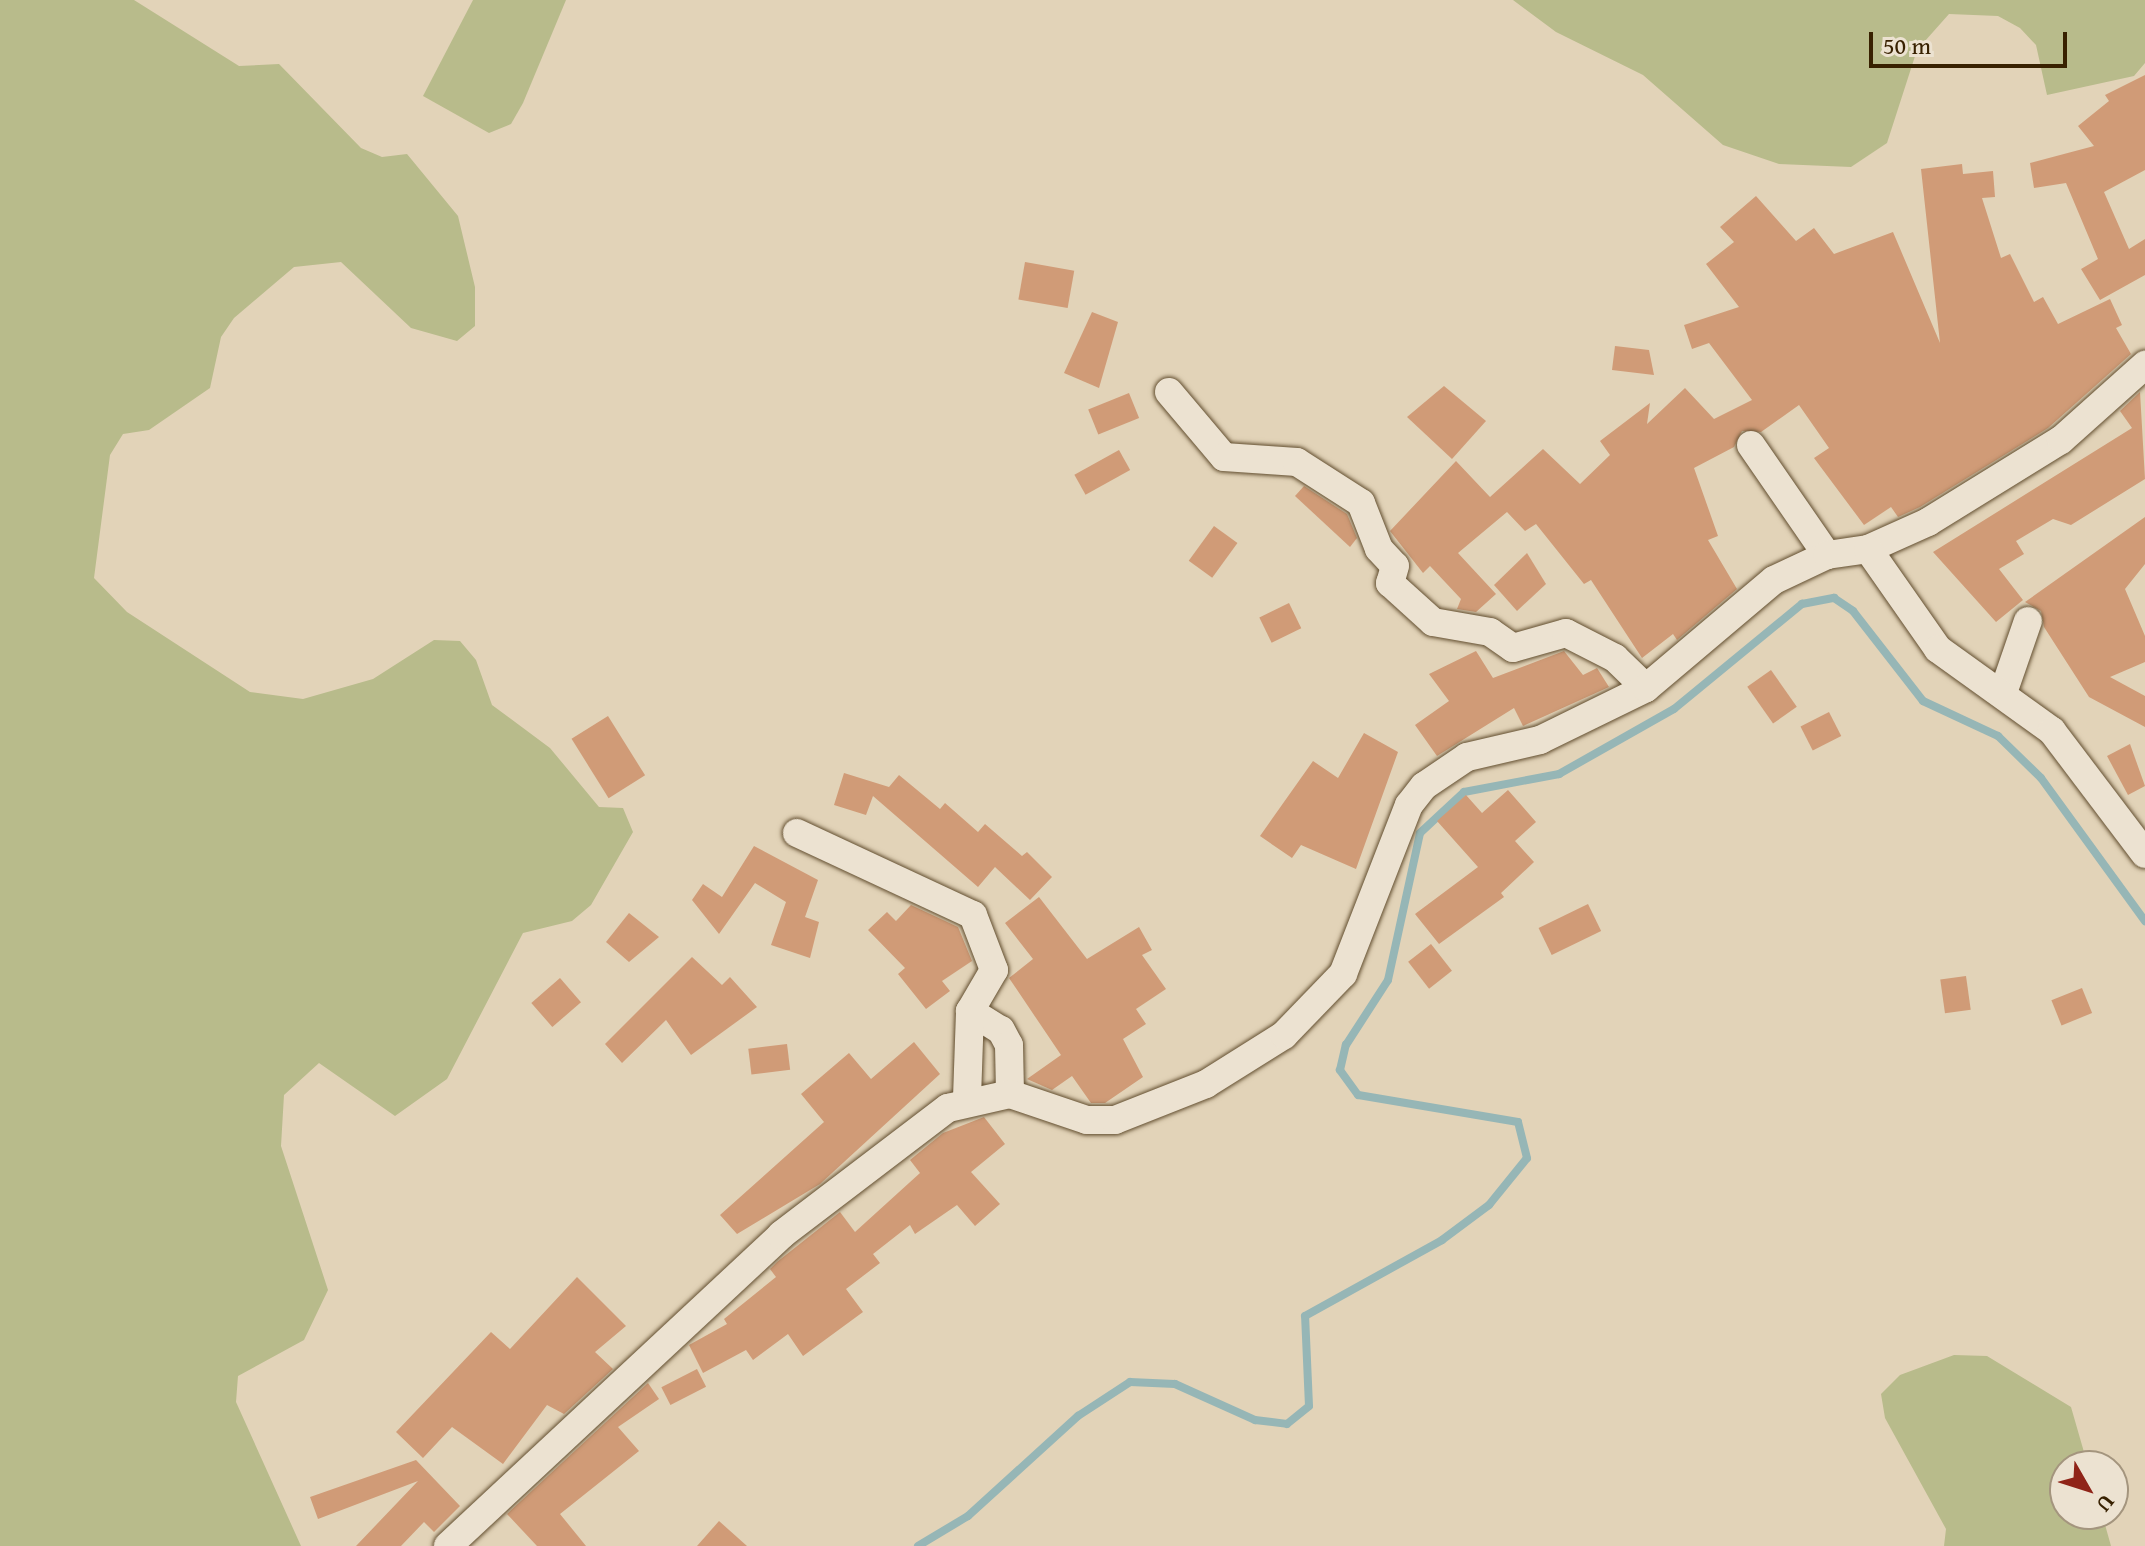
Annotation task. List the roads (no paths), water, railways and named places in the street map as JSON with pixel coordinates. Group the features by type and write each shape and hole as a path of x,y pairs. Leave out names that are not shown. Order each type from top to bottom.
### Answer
{"street":[{"path":"448,1546 781,1235 967,1098 1010,1094 1087,1120 1115,1120 1206,1084 1271,1043 1343,974 1409,805 1424,786 1467,757 1540,740 1646,688 1774,580 1827,555 1868,549 1928,522 2061,440 2145,365"},
{"path":"1169,392 1224,457 1297,462 1361,503 1379,549 1395,566 1390,583 1433,622 1490,632 1513,648 1566,633 1598,646 1646,688"},
{"path":"1751,445 1827,555"},
{"path":"1868,549 1938,649 2052,731 2145,854"},
{"path":"2003,693 2028,621"},
{"path":"797,833 973,915 994,970 970,1011 967,1098"},
{"path":"970,1011 1001,1030 1009,1045 1010,1094"}],"waterway":[{"path":"918,1546 968,1516 1078,1416 1130,1382 1175,1384 1255,1420 1287,1424 1309,1406 1305,1316 1442,1240 1489,1205 1527,1158 1518,1122 1358,1095 1340,1070 1346,1045 1388,980 1420,833 1464,792 1559,774 1674,709 1802,604 1834,598 1853,611 1923,701 1998,736 2041,778 2145,921"}]}
